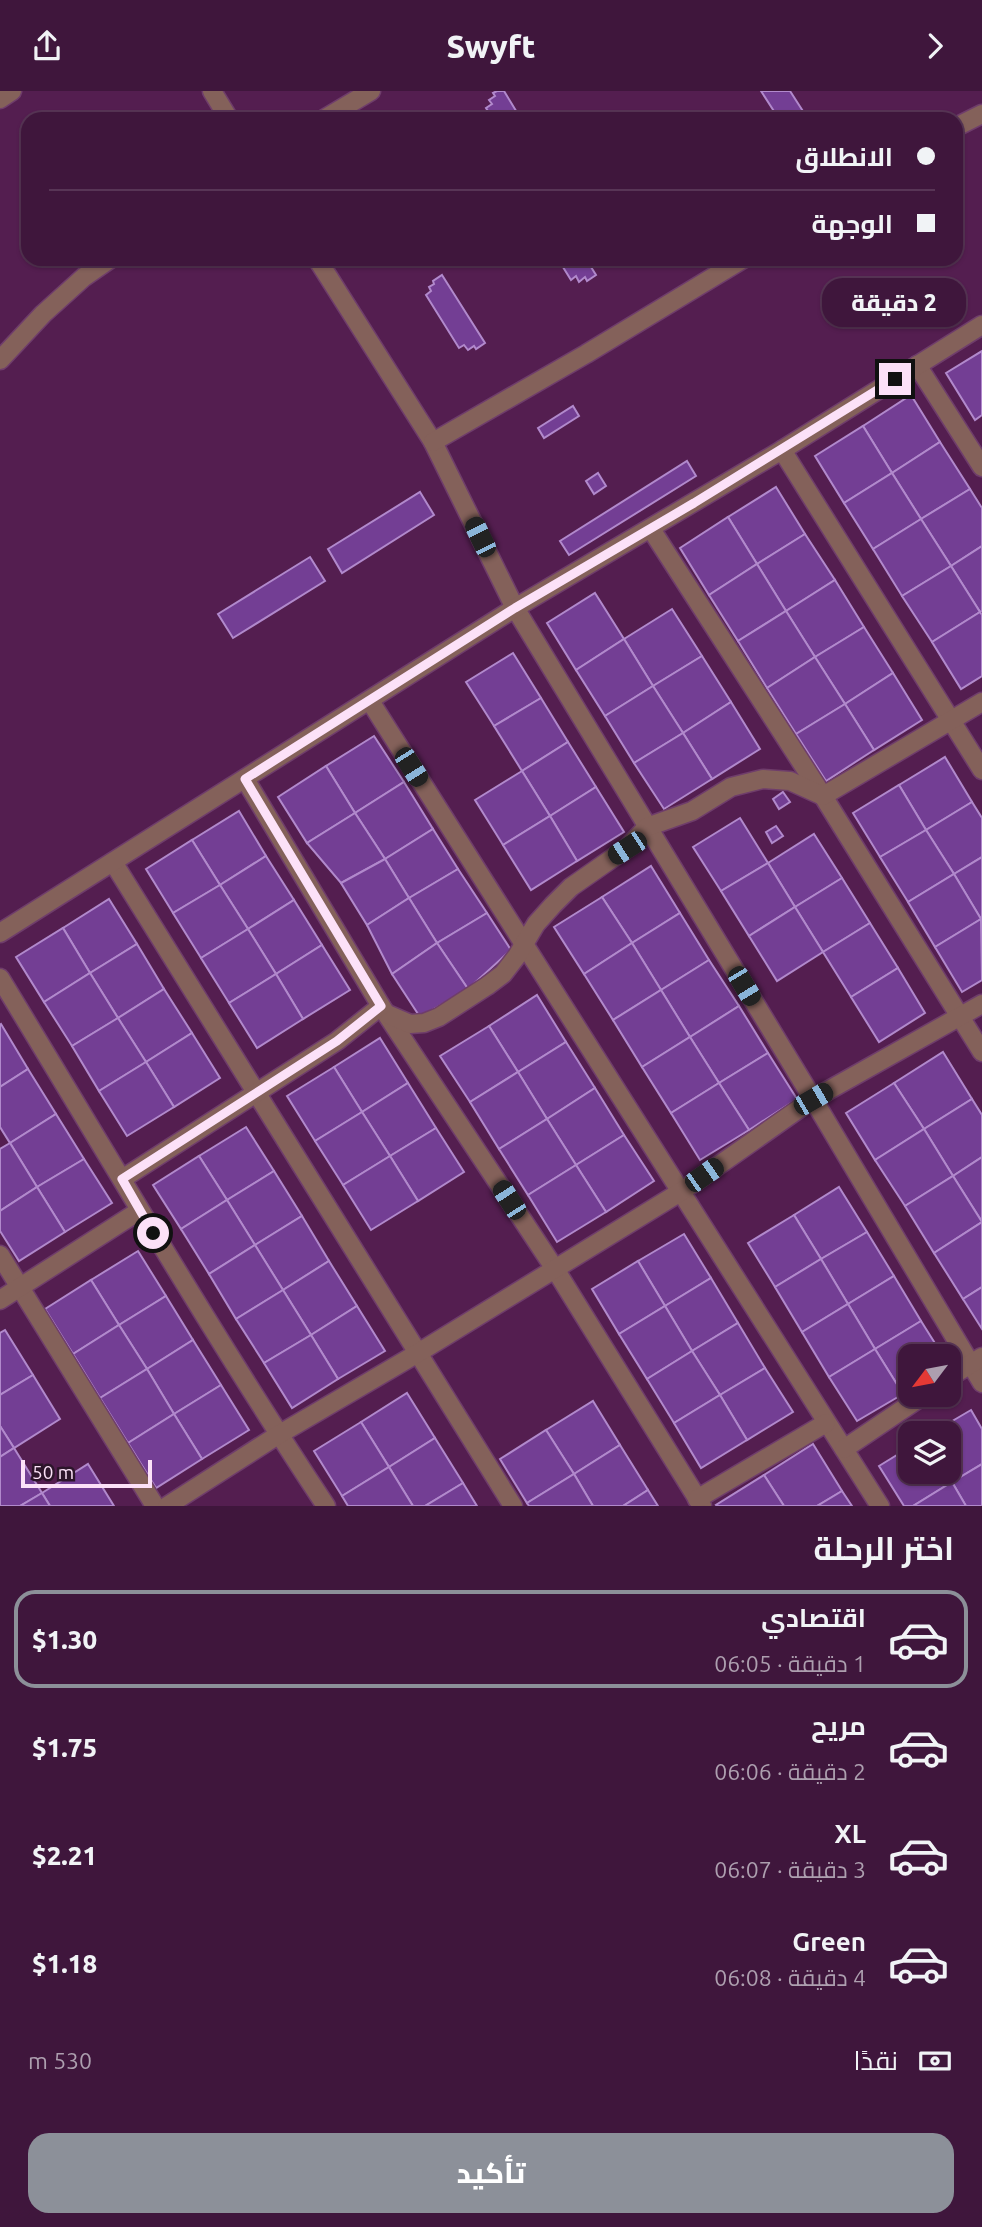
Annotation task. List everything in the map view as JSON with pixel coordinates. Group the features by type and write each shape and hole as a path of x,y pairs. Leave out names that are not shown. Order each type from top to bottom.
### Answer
{"street":[{"path":"0,99 12,91"},
{"path":"212,91 225,112"},
{"path":"336,112 371,91"},
{"path":"963,124 982,114"},
{"path":"0,361 43,314 100,266"},
{"path":"321,266 433,442 515,608 813,1099 976,1360 982,1383"},
{"path":"433,442 731,266"},
{"path":"0,933 515,608 782,450 982,325"},
{"path":"918,365 982,467"},
{"path":"782,450 982,770"},
{"path":"651,529 823,796 982,1052"},
{"path":"370,701 880,1506"},
{"path":"823,796 982,702"},
{"path":"245,779 384,1010 555,1269 699,1502 826,1423"},
{"path":"384,1010 410,1024 424,1023 439,1017 503,974 517,957 536,924 571,887 627,848 647,827 692,811 732,787 763,779 790,781 823,796"},
{"path":"113,862 513,1506"},
{"path":"0,978 139,1211 326,1506"},
{"path":"167,1506 278,1434 418,1353 682,1191 813,1099 982,1004"},
{"path":"122,1179 384,1010"},
{"path":"0,1300 139,1211"},
{"path":"0,1255 155,1506"},
{"path":"961,1370 976,1360"},
{"path":"844,1449 906,1407"}],"building":[{"path":"504,91 517,112 489,112 486,108 492,104 489,100 495,96 493,93"},
{"path":"761,91 790,91 804,112 774,112"},
{"path":"562,266 590,266 596,275 587,281 585,277 579,282 576,276 571,280"},
{"path":"442,275 485,343 476,349 474,346 468,350 464,345 459,348 426,295 431,291 429,287 434,284 433,281"},
{"path":"982,351 982,415 975,420 946,373"},
{"path":"911,395 940,442 892,473 863,426"},
{"path":"573,406 579,416 544,438 538,428"},
{"path":"863,426 892,473 844,503 815,456"},
{"path":"940,442 970,489 921,519 892,473"},
{"path":"687,461 696,476 569,555 560,541"},
{"path":"598,473 606,486 594,494 586,481"},
{"path":"892,473 921,519 873,549 844,503"},
{"path":"776,487 805,534 757,564 728,517"},
{"path":"970,489 982,508 982,546 951,566 921,519"},
{"path":"420,492 434,515 342,573 328,549"},
{"path":"728,517 757,564 709,595 680,548"},
{"path":"921,519 951,566 902,596 873,549"},
{"path":"805,534 835,580 786,611 757,564"},
{"path":"982,546 982,611 980,612 951,566"},
{"path":"310,557 325,581 233,638 218,614"},
{"path":"757,564 786,611 738,641 709,595"},
{"path":"951,566 980,612 932,642 902,596"},
{"path":"835,580 864,627 815,657 786,611"},
{"path":"595,593 624,639 576,670 547,623"},
{"path":"672,609 702,656 653,686 624,639"},
{"path":"786,611 815,657 767,688 738,641"},
{"path":"980,612 982,676 961,689 932,642"},
{"path":"864,627 893,673 845,704 815,657"},
{"path":"624,639 653,686 605,716 576,670"},
{"path":"513,653 541,698 494,726 466,682"},
{"path":"702,656 731,702 683,733 653,686"},
{"path":"815,657 845,704 796,734 767,688"},
{"path":"893,673 922,720 874,750 845,704"},
{"path":"653,686 683,733 634,763 605,716"},
{"path":"541,698 568,742 522,771 494,726"},
{"path":"731,702 760,749 712,779 683,733"},
{"path":"845,704 874,750 826,781 796,734"},
{"path":"683,733 712,779 664,809 634,763"},
{"path":"374,736 404,782 355,813 326,766"},
{"path":"568,742 596,787 550,816 522,771"},
{"path":"945,757 972,802 926,830 899,785"},
{"path":"326,766 355,813 307,843 278,797"},
{"path":"522,771 550,816 503,845 475,800"},
{"path":"404,782 433,829 385,859 355,813"},
{"path":"899,785 926,830 880,857 853,813"},
{"path":"596,787 624,832 577,861 550,816"},
{"path":"783,792 790,802 779,809 773,799"},
{"path":"972,802 982,818 982,857 954,874 926,830"},
{"path":"239,811 266,856 220,885 192,840"},
{"path":"355,813 385,859 341,883 307,843"},
{"path":"550,816 577,861 531,890 503,845"},
{"path":"740,818 768,863 721,891 693,847"},
{"path":"776,826 783,836 772,843 766,832"},
{"path":"433,829 458,869 409,898 385,859"},
{"path":"926,830 954,874 908,902 880,857"},
{"path":"814,834 842,878 795,907 768,863"},
{"path":"192,840 220,885 173,913 146,869"},
{"path":"266,856 294,900 248,929 220,885"},
{"path":"982,857 982,918 981,919 954,874"},
{"path":"385,859 409,898 367,925 341,883"},
{"path":"768,863 795,907 749,936 721,891"},
{"path":"651,866 680,913 632,943 602,897"},
{"path":"458,869 487,913 437,943 409,898"},
{"path":"954,874 981,919 935,947 908,902"},
{"path":"842,878 870,923 823,952 795,907"},
{"path":"220,885 248,929 201,958 173,913"},
{"path":"602,897 632,943 584,974 554,927"},
{"path":"409,898 437,943 392,974 367,925"},
{"path":"109,899 137,944 90,973 63,928"},
{"path":"294,900 322,945 276,974 248,929"},
{"path":"795,907 823,952 777,981 749,936"},
{"path":"487,913 511,950 468,989 437,943"},
{"path":"680,913 709,960 661,990 632,943"},
{"path":"981,919 982,980 962,992 935,947"},
{"path":"870,923 898,968 851,997 823,952"},
{"path":"63,928 90,973 44,1002 16,957"},
{"path":"248,929 276,974 229,1003 201,958"},
{"path":"437,943 468,989 420,1017 392,974"},
{"path":"632,943 661,990 613,1020 584,974"},
{"path":"137,944 164,989 118,1018 90,973"},
{"path":"322,945 350,990 303,1019 276,974"},
{"path":"709,960 739,1006 690,1037 661,990"},
{"path":"898,968 925,1013 879,1042 851,997"},
{"path":"90,973 118,1018 72,1046 44,1002"},
{"path":"276,974 303,1019 257,1048 229,1003"},
{"path":"164,989 192,1033 146,1062 118,1018"},
{"path":"661,990 690,1037 642,1067 613,1020"},
{"path":"537,995 566,1042 518,1072 489,1026"},
{"path":"739,1006 768,1053 719,1083 690,1037"},
{"path":"118,1018 146,1062 99,1091 72,1046"},
{"path":"0,1025 28,1069 0,1087"},
{"path":"489,1026 518,1072 470,1102 440,1056"},
{"path":"192,1033 220,1078 174,1107 146,1062"},
{"path":"690,1037 719,1083 671,1113 642,1067"},
{"path":"380,1038 408,1083 362,1112 334,1067"},
{"path":"566,1042 595,1088 547,1119 518,1072"},
{"path":"943,1052 972,1099 924,1129 894,1083"},
{"path":"768,1053 797,1099 749,1130 719,1083"},
{"path":"146,1062 174,1107 127,1136 99,1091"},
{"path":"334,1067 362,1112 315,1141 287,1096"},
{"path":"28,1069 56,1114 10,1143 0,1127 0,1087"},
{"path":"518,1072 547,1119 499,1149 470,1102"},
{"path":"408,1083 436,1128 390,1156 362,1112"},
{"path":"719,1083 749,1130 700,1160 671,1113"},
{"path":"894,1083 924,1129 875,1160 846,1113"},
{"path":"595,1088 624,1135 576,1165 547,1119"},
{"path":"972,1099 982,1115 982,1157 953,1176 924,1129"},
{"path":"362,1112 390,1156 343,1185 315,1141"},
{"path":"56,1114 84,1159 37,1187 10,1143"},
{"path":"547,1119 576,1165 528,1195 499,1149"},
{"path":"246,1127 274,1171 227,1200 199,1156"},
{"path":"436,1128 464,1172 418,1201 390,1156"},
{"path":"924,1129 953,1176 905,1206 875,1160"},
{"path":"624,1135 654,1181 606,1212 576,1165"},
{"path":"10,1143 37,1187 0,1211 0,1149"},
{"path":"199,1156 227,1200 181,1229 153,1185"},
{"path":"390,1156 418,1201 371,1230 343,1185"},
{"path":"982,1157 982,1222 953,1176"},
{"path":"84,1159 112,1203 65,1232 37,1187"},
{"path":"576,1165 606,1212 557,1242 528,1195"},
{"path":"274,1171 302,1216 255,1245 227,1200"},
{"path":"953,1176 982,1222 934,1253 905,1206"},
{"path":"37,1187 65,1232 19,1261 0,1231 0,1211"},
{"path":"839,1187 867,1232 821,1259 794,1215"},
{"path":"227,1200 255,1245 209,1274 181,1229"},
{"path":"794,1215 821,1259 775,1287 748,1243"},
{"path":"302,1216 329,1261 283,1290 255,1245"},
{"path":"982,1222 982,1287 963,1299 934,1253"},
{"path":"867,1232 894,1276 848,1304 821,1259"},
{"path":"684,1234 711,1278 665,1306 638,1261"},
{"path":"255,1245 283,1290 236,1319 209,1274"},
{"path":"138,1251 166,1296 119,1325 91,1280"},
{"path":"821,1259 848,1304 802,1332 775,1287"},
{"path":"329,1261 357,1306 311,1335 283,1290"},
{"path":"638,1261 665,1306 619,1334 592,1289"},
{"path":"894,1276 921,1321 875,1349 848,1304"},
{"path":"711,1278 738,1323 692,1351 665,1306"},
{"path":"91,1280 119,1325 73,1354 45,1309"},
{"path":"982,1287 982,1329 963,1299"},
{"path":"283,1290 311,1335 264,1363 236,1319"},
{"path":"166,1296 193,1340 147,1369 119,1325"},
{"path":"848,1304 875,1349 829,1377 802,1332"},
{"path":"357,1306 385,1351 338,1379 311,1335"},
{"path":"665,1306 692,1351 647,1379 619,1334"},
{"path":"921,1321 935,1344 898,1344 898,1386 875,1349"},
{"path":"738,1323 765,1368 720,1395 692,1351"},
{"path":"119,1325 147,1369 100,1398 73,1354"},
{"path":"5,1330 33,1375 0,1395 0,1333"},
{"path":"311,1335 338,1379 292,1408 264,1363"},
{"path":"193,1340 221,1385 174,1414 147,1369"},
{"path":"875,1349 898,1386 898,1397 857,1421 829,1377"},
{"path":"692,1351 720,1395 674,1423 647,1379"},
{"path":"765,1368 793,1412 747,1440 720,1395"},
{"path":"147,1369 174,1414 128,1443 100,1398"},
{"path":"33,1375 60,1419 14,1448 0,1426 0,1395"},
{"path":"221,1385 249,1430 202,1459 174,1414"},
{"path":"407,1393 435,1438 389,1467 361,1422"},
{"path":"720,1395 747,1440 701,1468 674,1423"},
{"path":"593,1401 620,1445 574,1474 546,1430"},
{"path":"971,1410 982,1429 982,1464 961,1477 961,1421 952,1421"},
{"path":"174,1414 202,1459 156,1488 128,1443"},
{"path":"361,1422 389,1467 342,1496 314,1451"},
{"path":"0,1426 14,1448 0,1457"},
{"path":"546,1430 574,1474 527,1503 500,1459"},
{"path":"435,1438 463,1483 425,1506 413,1506 389,1467"},
{"path":"813,1444 842,1491 817,1506 784,1506 764,1475"},
{"path":"620,1445 648,1490 623,1506 593,1506 574,1474"},
{"path":"14,1448 42,1493 20,1506 0,1506 0,1457"},
{"path":"898,1454 898,1484 949,1484 913,1506 904,1506 879,1466"},
{"path":"88,1464 114,1506 50,1506 42,1493"},
{"path":"982,1464 982,1506 966,1506 953,1484 961,1484 961,1477"},
{"path":"389,1467 413,1506 348,1506 342,1496"},
{"path":"574,1474 593,1506 529,1506 527,1503"},
{"path":"764,1475 784,1506 716,1505"},
{"path":"463,1483 477,1506 425,1506"},
{"path":"949,1484 953,1484 966,1506 913,1506"},
{"path":"648,1490 658,1506 623,1506"},
{"path":"842,1491 852,1506 817,1506"},
{"path":"42,1493 50,1506 20,1506"}],"route":[{"path":"153,1233 122,1179 337,1041 381,1006 245,779 515,608 651,529 895,379"}]}
